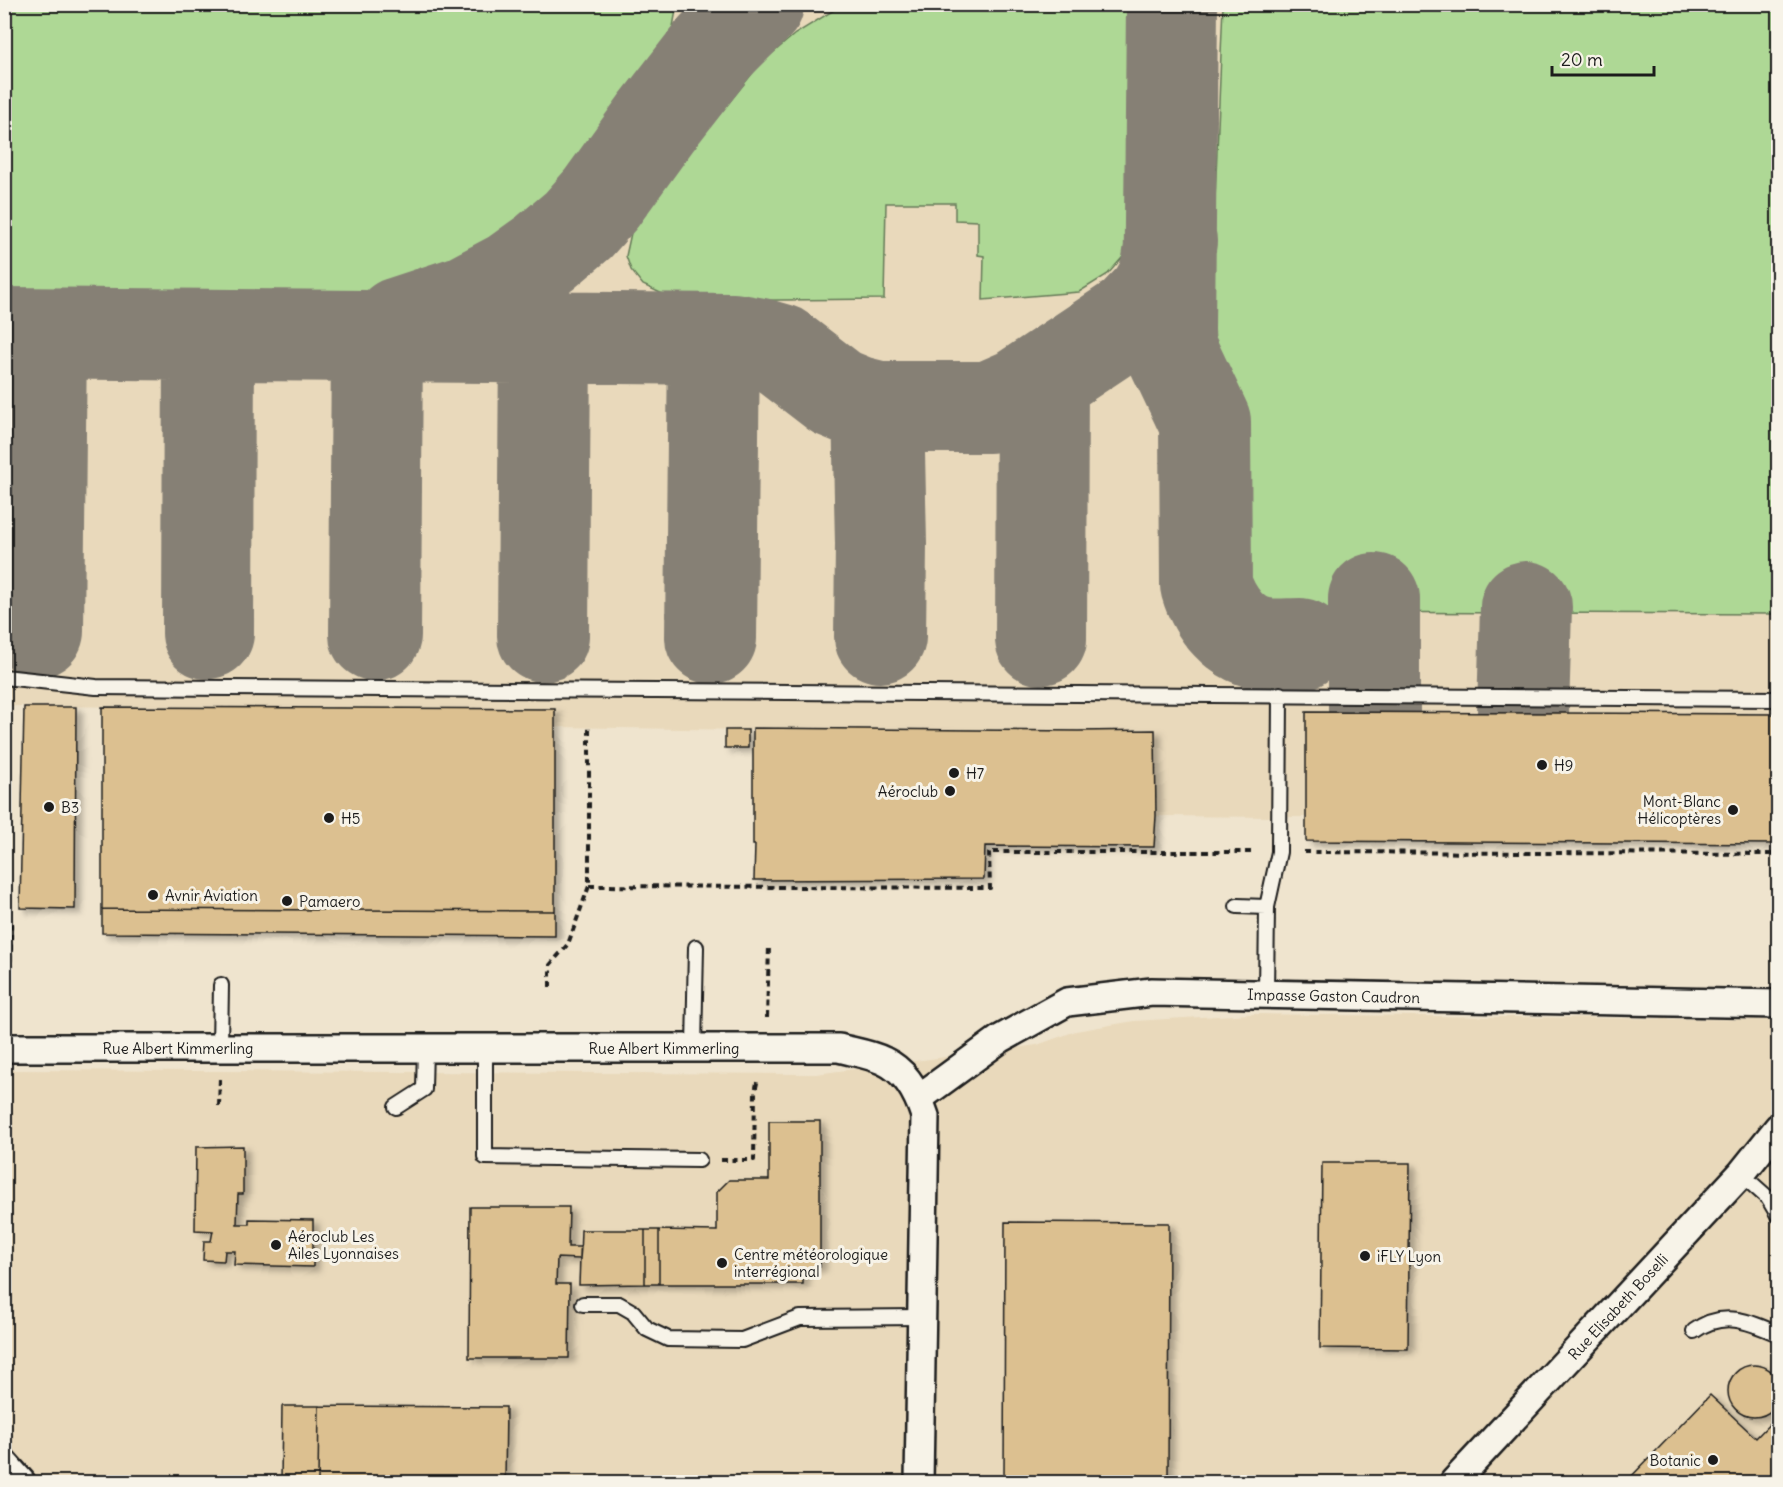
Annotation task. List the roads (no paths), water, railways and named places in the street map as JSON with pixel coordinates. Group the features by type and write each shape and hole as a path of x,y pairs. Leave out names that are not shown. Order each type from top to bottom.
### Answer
{"street":[{"name":"Impasse Gaston Caudron","path":"919,1098 1000,1039 1067,1002 1152,992 1779,1004"},
{"name":"Rue Albert Kimmerling","path":"4,1048 838,1048 885,1061 903,1076 919,1098 925,1116 919,1482"},
{"name":"Rue Elisabeth Boselli","path":"1454,1482 1741,1173 1779,1128"},
{"path":"4,1463 21,1482"}],"lane":[{"path":"4,677 96,687 1779,699"},
{"path":"1266,994 1268,907 1279,852 1280,694"},
{"path":"1237,906 1268,907"},
{"path":"694,1047 696,947"},
{"path":"220,1047 221,985"},
{"path":"396,1107 424,1089 425,1047"},
{"path":"485,1047 485,1157 699,1160"},
{"path":"1741,1173 1768,1198 1779,1215"},
{"path":"583,1304 620,1304 633,1312 647,1329 668,1339 742,1340 800,1318 922,1317"},
{"path":"1694,1331 1708,1321 1723,1319 1753,1323 1779,1334"}],"place":[{"name":"H9","path":"1542,765"},
{"name":"H7","path":"954,773"},
{"name":"Aéroclub","path":"950,791"},
{"name":"B3","path":"49,807"},
{"name":"Mont-Blanc Hélicoptères","path":"1733,810"},
{"name":"H5","path":"329,818"},
{"name":"Avnir Aviation","path":"153,895"},
{"name":"Pamaero","path":"287,901"},
{"name":"Aéroclub Les Ailes Lyonnaises","path":"276,1245"},
{"name":"iFLY Lyon","path":"1365,1256"},
{"name":"Centre météorologique interrégional","path":"722,1263"},
{"name":"Botanic","path":"1713,1460"}]}
